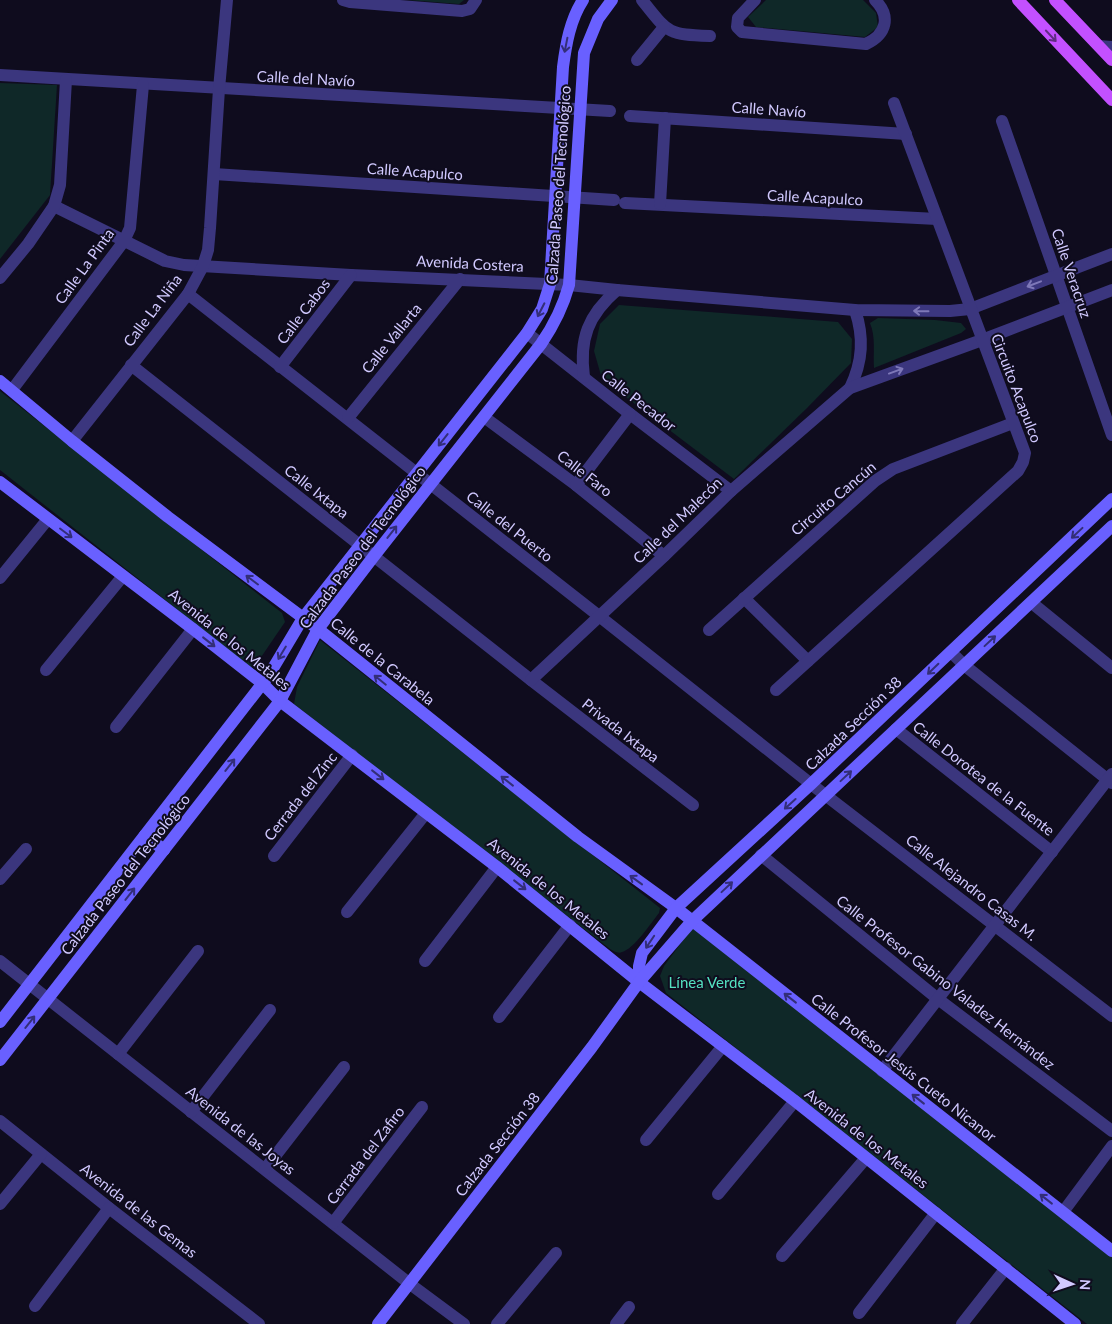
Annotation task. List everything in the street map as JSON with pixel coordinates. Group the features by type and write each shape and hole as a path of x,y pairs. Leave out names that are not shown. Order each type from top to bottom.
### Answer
{"main road":[{"path":"1018,0 1112,100"},
{"path":"1054,0 1106,47 1112,60"}],"street":[{"name":"Calle La Niña","path":"72,441 188,294 203,266 208,250 210,228 227,0"},
{"path":"343,0 462,11 470,9 476,0"},
{"name":"Calzada Paseo del Tecnológico","path":"0,1022 262,683 303,618 527,333 542,309 550,284 566,44 571,25 583,0"},
{"name":"Calzada Paseo del Tecnológico","path":"0,1060 280,701 318,629 541,344 560,314 569,285 584,54 598,19 612,0"},
{"path":"642,0 664,26 680,34 710,36"},
{"path":"755,0 738,18 737,27 742,32 866,44 876,39 882,31 885,21 882,8 874,0"},
{"path":"637,60 664,26"},
{"name":"Calle del Navío","path":"0,76 610,111"},
{"path":"0,278 28,244 54,206 60,185 66,80"},
{"name":"Calle La Pinta","path":"12,390 124,241 130,228 143,85"},
{"name":"Circuito Acapulco","path":"808,661 1018,470 1023,462 1025,453 894,103"},
{"name":"Calle Navío","path":"630,116 906,134"},
{"path":"660,204 665,118"},
{"name":"Calle Veracruz","path":"1002,121 1112,435"},
{"name":"Calle Acapulco","path":"214,174 660,204 937,219"},
{"path":"54,206 165,261 203,266"},
{"name":"Avenida Costera","path":"203,266 569,285 855,310 950,311 970,309 1112,254"},
{"name":"Calle Cabos","path":"280,367 351,275"},
{"name":"Calle Vallarta","path":"348,418 460,279"},
{"path":"584,377 582,361 587,329 595,314 617,290"},
{"path":"850,388 1112,290"},
{"name":"Calle del Puerto","path":"188,294 811,784"},
{"path":"850,388 856,376 861,349 860,329 855,310"},
{"name":"Calle Pecador","path":"527,333 731,491"},
{"name":"Calle Ixtapa","path":"131,365 531,680"},
{"name":"Calle de la Carabela","path":"0,381 168,517 318,629 578,837 676,908"},
{"name":"Calle del Malecón","path":"531,680 731,491 850,388"},
{"path":"576,485 630,414"},
{"name":"Calle Faro","path":"484,416 576,485 664,556"},
{"name":"Circuito Cancún","path":"709,630 875,481 893,469 1013,423"},
{"name":"Avenida de los Metales","path":"0,482 193,629 262,683 280,701 570,924 639,982 795,1101 1075,1324"},
{"name":"Calzada Sección 38","path":"639,982 639,966 642,953 676,908 1111,503"},
{"path":"0,578 48,519"},
{"name":"Calzada Sección 38","path":"378,1324 586,1054 639,982 692,921 1112,526"},
{"path":"46,670 123,576"},
{"path":"744,598 808,661 776,690"},
{"path":"1032,603 1112,668"},
{"path":"116,727 193,629"},
{"path":"882,1071 1111,779 964,665 951,652"},
{"name":"Privada Ixtapa","path":"531,680 692,805"},
{"name":"Calle Dorotea de la Fuente","path":"896,729 1052,852"},
{"name":"Cerrada del Zinc","path":"274,856 352,755"},
{"name":"Calle Alejandro Casas M.","path":"811,784 1112,1016"},
{"path":"347,912 426,813"},
{"path":"145,835 164,850"},
{"path":"0,879 26,849"},
{"name":"Calle Profesor Gabino Valadez Hernández","path":"761,855 938,999 1112,1131"},
{"path":"425,961 497,867"},
{"name":"Calle Profesor Jesús Cueto Nicanor","path":"676,908 1112,1251"},
{"path":"499,1018 570,924"},
{"path":"118,1054 198,951"},
{"name":"Avenida de las Joyas","path":"0,961 410,1284 464,1324"},
{"path":"191,1112 270,1010"},
{"path":"646,1140 723,1046"},
{"path":"265,1169 344,1067"},
{"path":"718,1194 795,1101"},
{"name":"Cerrada del Zafiro","path":"334,1223 422,1107"},
{"name":"Avenida de las Gemas","path":"0,1121 259,1324"},
{"path":"1063,1212 1112,1146"},
{"path":"0,1204 41,1154"},
{"path":"782,1256 866,1158"},
{"path":"35,1306 109,1208"},
{"path":"859,1314 936,1213"},
{"path":"498,1324 556,1253"},
{"path":"962,1324 1006,1268"},
{"path":"616,1324 629,1307"}],"green space":[{"path":"408,0 464,0 459,4"},
{"path":"766,0 863,0 876,13 878,27 865,37 756,27 748,17"},
{"path":"0,83 57,85 50,195 0,259"},
{"path":"619,305 838,322 852,339 851,363 734,479 602,379 594,351 600,324"},
{"path":"878,318 961,323 966,329 961,333 874,368 874,340 870,323"},
{"path":"0,391 282,613 285,622 253,669 0,470"},
{"path":"320,640 660,908 659,913 637,941 621,953 610,949 294,704 297,687"},
{"name":"Línea Verde","path":"693,927 1112,1257 1112,1324 1087,1324 666,993 660,976 664,966"}]}
